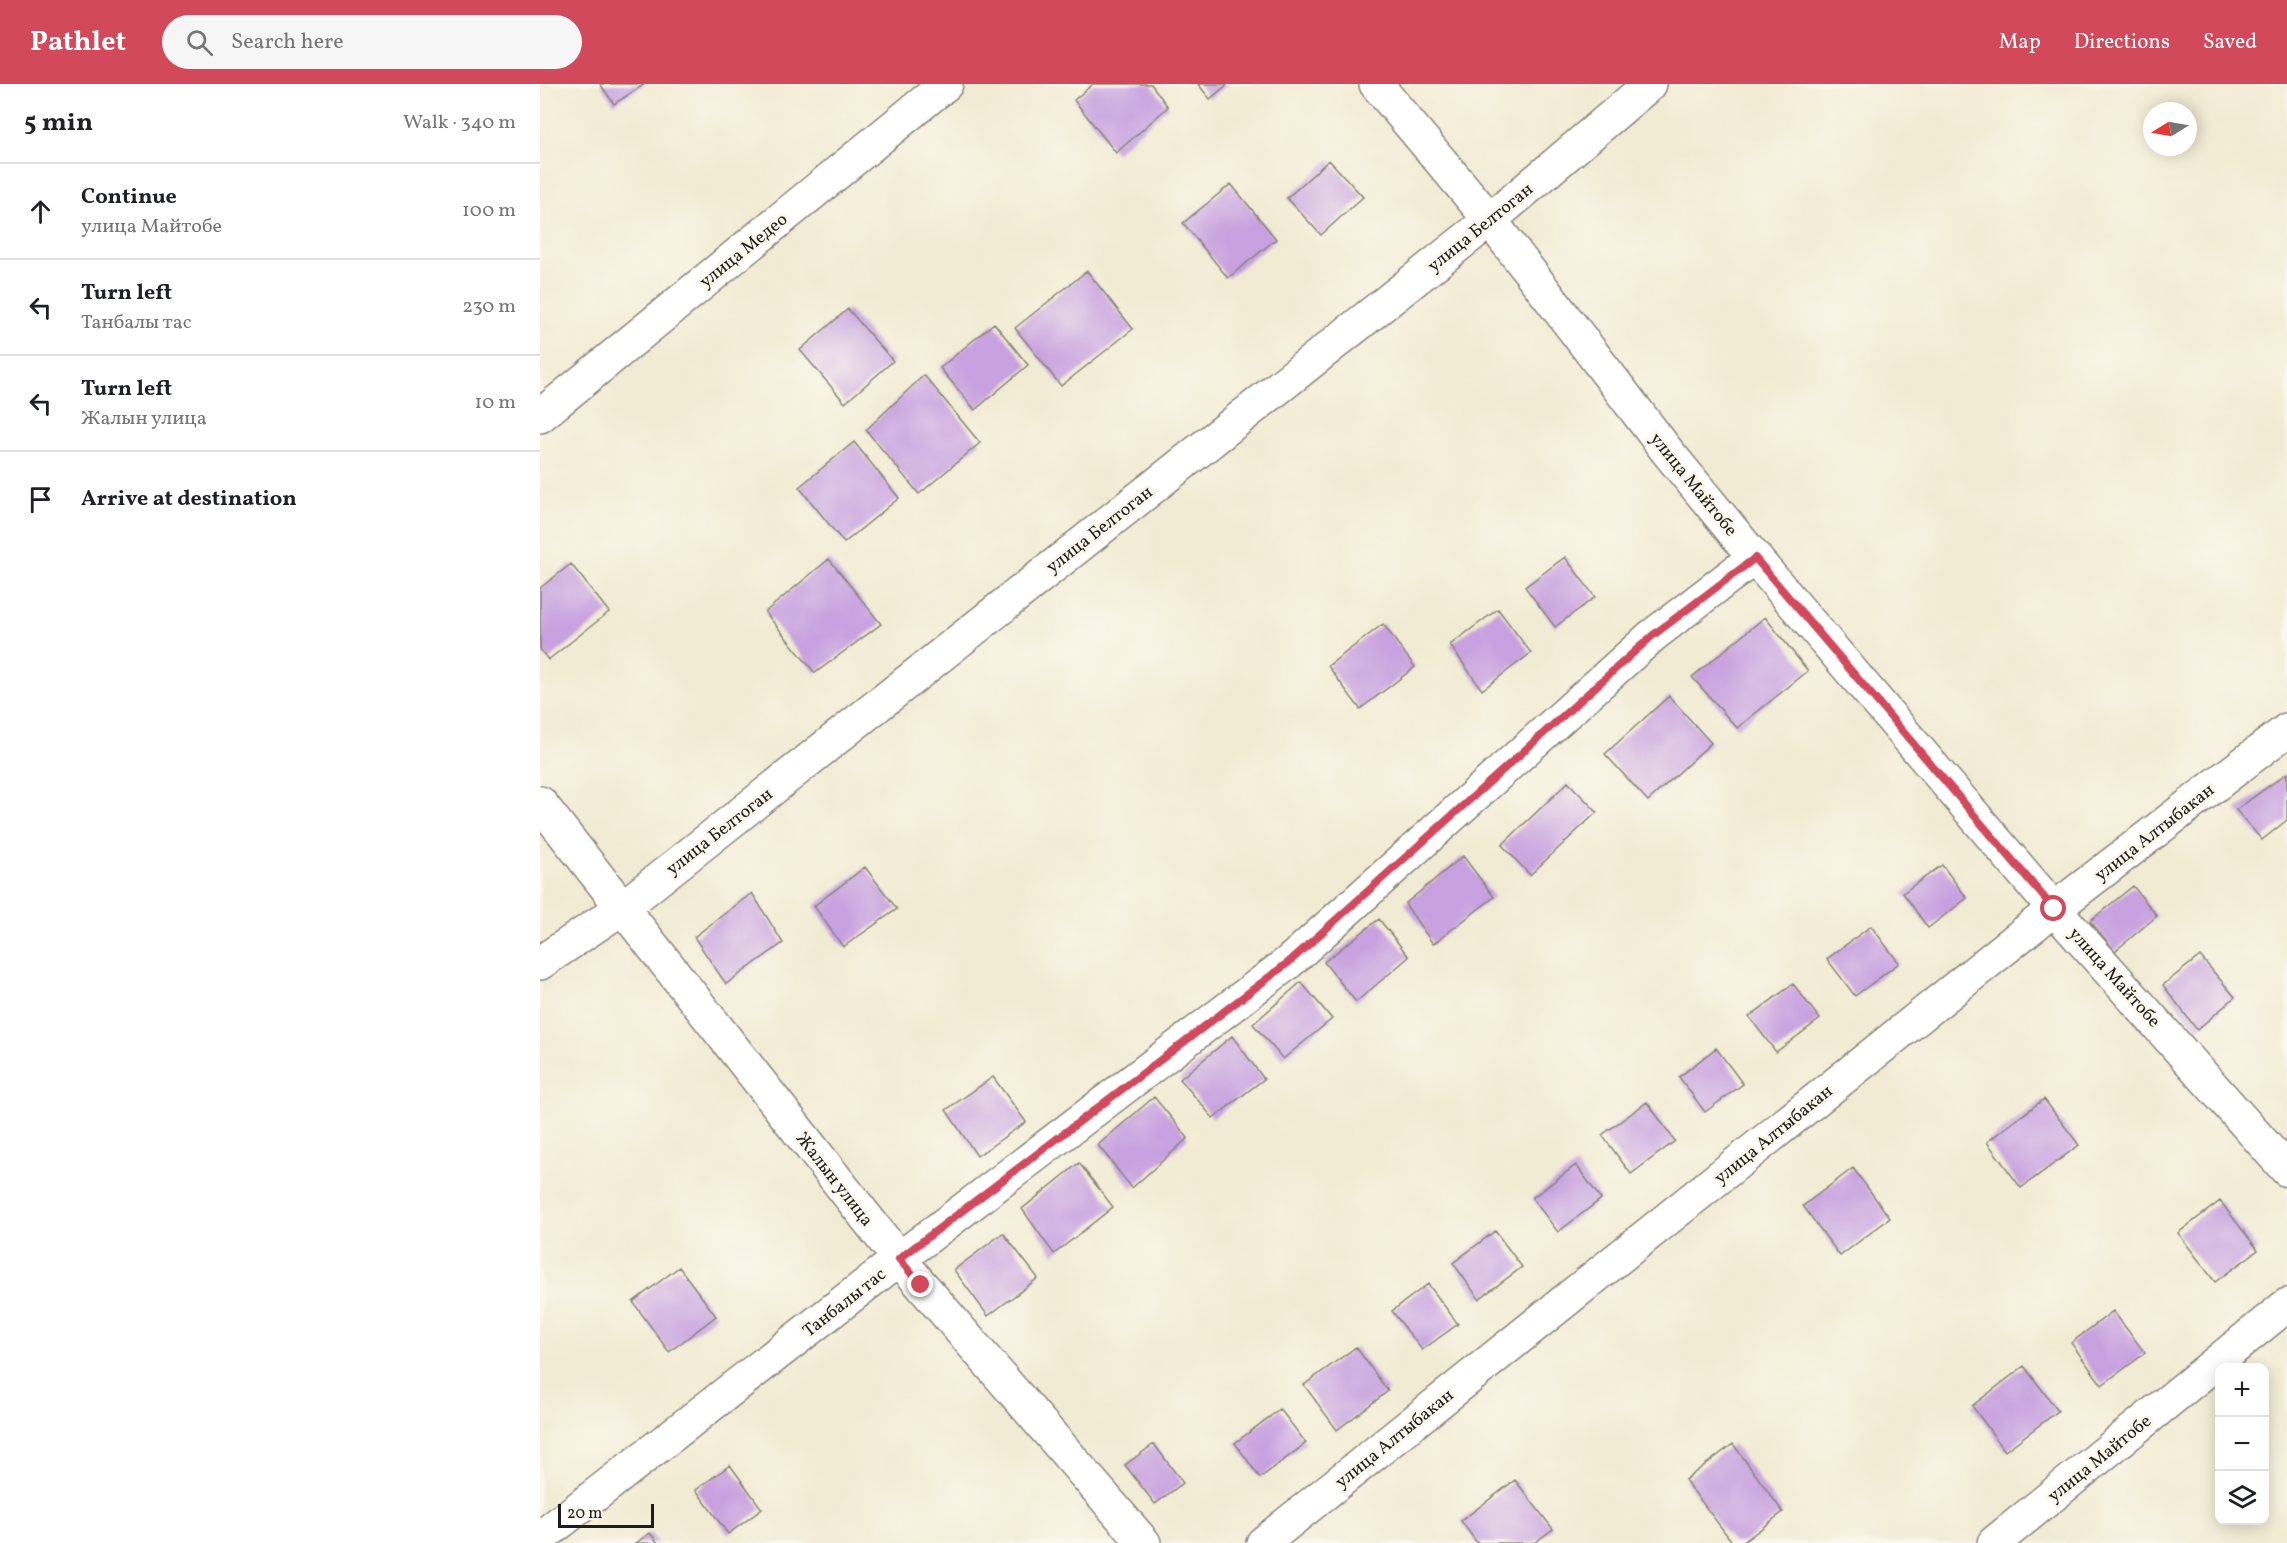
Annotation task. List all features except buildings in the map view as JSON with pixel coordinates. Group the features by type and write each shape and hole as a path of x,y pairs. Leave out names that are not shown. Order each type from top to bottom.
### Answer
{"street":[{"name":"улица Медео","path":"540,416 946,84"},
{"name":"улица Майтобе","path":"1376,84 1490,220 1666,451 1755,558 2054,909 2287,1170"},
{"name":"улица Белтоган","path":"540,963 622,908 1490,220 1650,84"},
{"name":"Танбалы тас","path":"540,1538 899,1259 1289,962 1652,636 1755,558"},
{"name":"улица Алтыбакан","path":"1263,1543 2054,909 2287,730"},
{"name":"Жалын улица","path":"540,803 899,1259 1144,1543"},
{"name":"улица Майтобе","path":"1994,1543 2287,1305"}],"route":[{"path":"921,1285 899,1259 1289,962 1652,636 1755,558 2054,909"}]}
